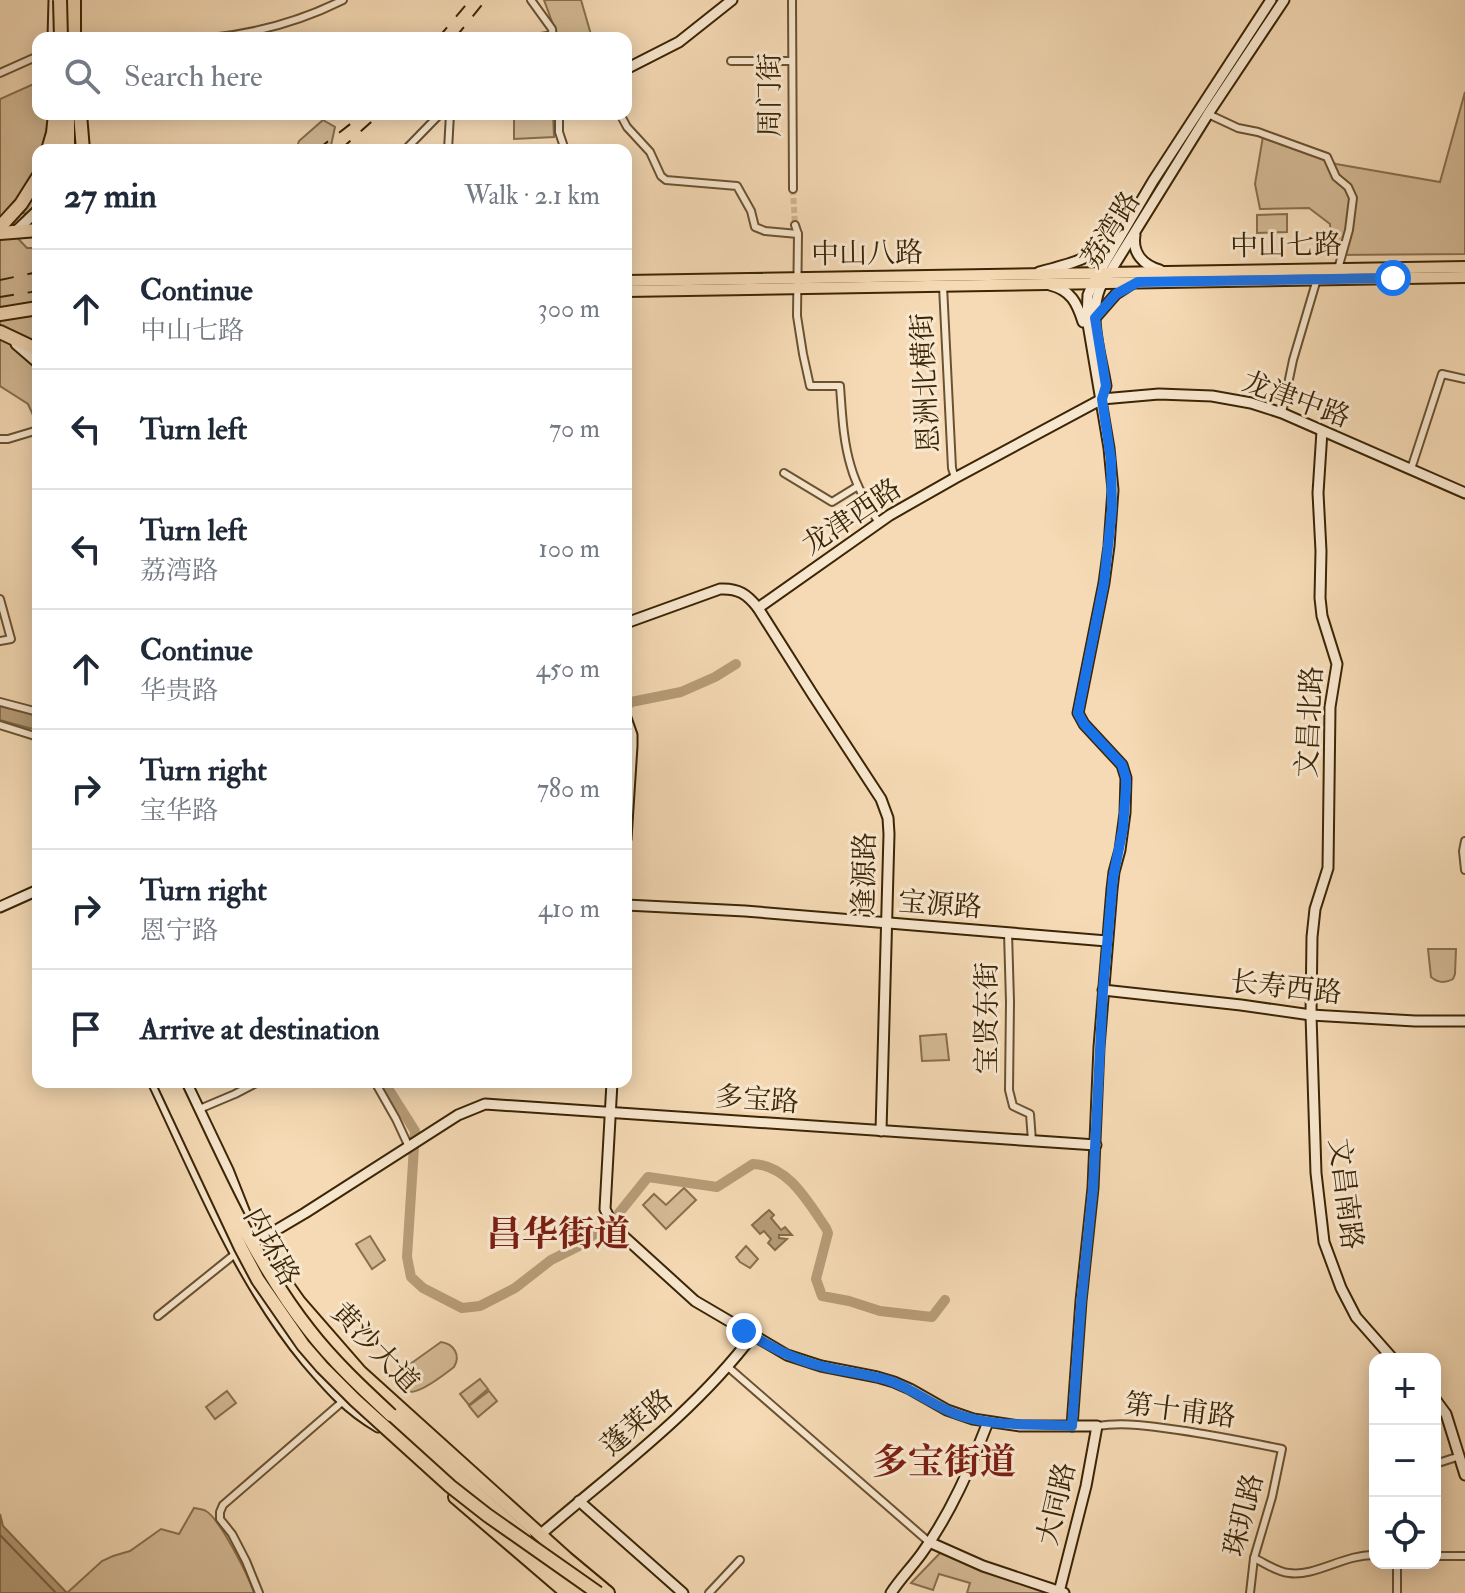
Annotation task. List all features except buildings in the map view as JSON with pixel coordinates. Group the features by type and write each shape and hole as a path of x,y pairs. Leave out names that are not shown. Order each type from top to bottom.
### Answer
{"highway":[{"path":"57,32 58,0"},
{"path":"74,0 74,32"},
{"path":"50,144 56,120"},
{"path":"58,120 59,144"},
{"path":"76,120 76,144"},
{"path":"0,227 32,187"},
{"path":"0,233 32,230"},
{"path":"0,314 32,309"},
{"path":"0,332 32,354"},
{"name":"内环路","path":"165,1088 258,1280 303,1345 332,1378 462,1496 595,1593"},
{"name":"黄沙大道","path":"166,1088 186,1117 256,1242 299,1302 360,1372 608,1593"},
{"name":"黄沙大道","path":"176,1088 235,1238"},
{"name":"内环路","path":"177,1088 244,1228 276,1283 322,1346 385,1420 432,1452 515,1527 595,1593"},
{"path":"207,1175 257,1265 292,1319 335,1370 456,1486"},
{"path":"275,1313 287,1299 299,1302"},
{"name":"黄沙大道","path":"275,1313 328,1375 385,1420 567,1593"},
{"path":"328,1375 514,1539 581,1593"},
{"path":"432,1452 566,1558"},
{"path":"514,1539 541,1571"}],"main road":[{"name":"中山七路","path":"1101,278 1171,272 1465,267"},
{"name":"中山八路","path":"632,291 1027,274 1101,278"},
{"name":"中山七路","path":"1101,278 1138,282 1465,277"},
{"name":"中山八路","path":"632,281 943,286 1035,284 1101,278"},
{"name":"黄沙大道","path":"235,1238 275,1313"}],"street":[{"path":"245,32 309,16 343,0"},
{"path":"531,0 552,32"},
{"path":"632,66 679,42 732,0"},
{"name":"周门街","path":"792,0 793,189"},
{"name":"荔湾路","path":"1102,399 1090,344 1087,303 1153,181 1271,0"},
{"name":"荔湾路","path":"1102,399 1106,386 1095,318 1101,278 1138,227 1284,0"},
{"path":"0,73 32,59"},
{"path":"731,61 792,61"},
{"path":"1208,114 1238,128 1262,133 1327,157 1336,177 1348,187 1353,198 1349,230 1338,269"},
{"path":"411,144 434,120"},
{"path":"448,144 450,120"},
{"path":"559,120 562,144"},
{"path":"623,120 650,152 666,180 737,186 751,211 755,227 798,234"},
{"path":"1027,274 1071,264 1091,255 1135,212"},
{"path":"14,232 32,216"},
{"path":"795,225 798,234 797,316 810,386 840,386 843,430 851,467 879,523"},
{"path":"1138,227 1134,248 1140,258 1155,269 1171,272"},
{"path":"1282,413 1293,360 1317,279"},
{"path":"1095,318 1116,294 1138,282"},
{"path":"1035,284 1060,288 1072,296 1090,344"},
{"name":"恩洲北横街","path":"943,286 955,478"},
{"path":"1411,469 1442,374 1465,379"},
{"name":"龙津中路","path":"1102,399 1188,394 1240,400 1282,413 1465,493"},
{"path":"1072,1426 1093,1197 1107,941 1113,878 1125,813 1126,778 1122,765 1084,724 1078,713 1104,583 1111,527 1112,473 1102,399"},
{"name":"龙津西路","path":"758,608 879,523 1102,399"},
{"name":"文昌北路","path":"1311,1015 1313,920 1328,868 1330,707 1337,664 1322,616 1320,598 1318,493 1322,431"},
{"path":"0,439 32,432"},
{"path":"784,473 832,502 858,486"},
{"path":"632,621 720,589 741,591 758,608"},
{"path":"0,599 11,639 0,641"},
{"name":"逢源路","path":"758,608 881,799 889,824 881,1131"},
{"path":"0,702 32,710"},
{"path":"0,725 32,735"},
{"path":"632,735 632,759"},
{"path":"1465,841 1465,870"},
{"path":"0,907 32,893"},
{"name":"宝源路","path":"632,905 745,911 1107,941"},
{"name":"宝贤东街","path":"1008,932 1009,1090 1013,1106 1030,1114 1032,1141"},
{"name":"长寿西路","path":"1103,990 1311,1015 1465,1021"},
{"name":"文昌南路","path":"1311,1015 1316,1173 1324,1242 1349,1306 1388,1353"},
{"path":"159,1088 186,1117"},
{"path":"186,1088 186,1117 235,1254 298,1351 342,1402 358,1415 385,1420"},
{"path":"186,1117 246,1088"},
{"path":"235,1238 256,1242 409,1147 378,1088"},
{"path":"610,1112 612,1088"},
{"name":"多宝路","path":"409,1147 465,1111 485,1104 1096,1145"},
{"name":"第十甫路","path":"610,1112 604,1205 610,1221 633,1246 695,1301 787,1355 894,1382 947,1410 988,1422 1020,1426 1117,1424 1171,1429 1282,1449"},
{"path":"272,1262 268,1249 270,1236 274,1232"},
{"path":"158,1316 235,1254"},
{"name":"蓬莱路","path":"541,1534 697,1400 753,1335"},
{"path":"728,1367 929,1542 983,1566 1061,1593"},
{"path":"259,1593 239,1547 220,1519 223,1505 342,1402"},
{"path":"1441,1407 1446,1414 1465,1475"},
{"path":"895,1592 927,1556 929,1542 962,1484 988,1422"},
{"name":"大同路","path":"1061,1593 1097,1426"},
{"name":"珠玑路","path":"1250,1593 1254,1558 1282,1449"},
{"path":"1441,1462 1460,1456"},
{"path":"579,1501 683,1593"},
{"path":"1254,1558 1285,1573 1299,1574 1361,1554 1369,1555"},
{"path":"1441,1556 1465,1556"},
{"path":"709,1593 740,1560"},
{"path":"1397,1569 1397,1593"}],"shaded area":[{"path":"544,0 581,0 590,32 556,32"},
{"path":"32,85 32,120 49,120 43,144 32,144 32,212 20,213 6,226 27,248 32,248 32,413 28,404 0,386 0,99"},
{"path":"1465,92 1465,254 1333,255 1330,224 1309,208 1260,209 1255,184 1263,136 1336,164 1440,182"},
{"path":"323,120 335,127 331,144 298,144"},
{"path":"514,120 553,120 554,137 514,139"},
{"path":"1287,214 1287,232 1257,233 1257,215"},
{"path":"1428,949 1456,949 1453,979 1442,982 1431,977"},
{"path":"946,1034 949,1060 922,1061 920,1036"},
{"path":"684,1188 696,1200 666,1229 643,1205 654,1194 666,1205"},
{"path":"370,1236 385,1260 372,1269 356,1244"},
{"path":"746,1246 758,1259 750,1268 736,1257"},
{"path":"441,1342 455,1351 457,1358 454,1367 420,1389 404,1391 399,1372"},
{"path":"480,1379 488,1389 469,1405 460,1394"},
{"path":"227,1391 236,1403 215,1419 206,1407"},
{"path":"489,1391 497,1401 478,1417 469,1406"},
{"path":"194,1508 206,1511 219,1525 254,1593 67,1593 102,1561 130,1551 161,1529 179,1534"},
{"path":"943,1550 1049,1593 967,1593 970,1583 939,1574 933,1590 911,1583"}],"water":[{"path":"0,705 32,714 32,728 29,728 0,720"},
{"path":"769,1210 774,1215 771,1218 781,1230 785,1227 792,1235 779,1235 779,1238 787,1239 775,1250 768,1243 771,1239 764,1231 760,1234 752,1225"},
{"path":"0,1514 3,1526 67,1593 0,1593"}],"waterway":[{"path":"632,702 681,692 736,664"},
{"path":"388,1088 415,1131 407,1257 411,1277 423,1288 462,1308 480,1306 515,1288 551,1260 579,1246 615,1218 648,1177 717,1187 753,1164 765,1166 787,1178 826,1228 828,1233 816,1279 822,1296 880,1311 932,1317 945,1300"}],"tunnel":[{"path":"793,189 795,225"}],"railway":[{"path":"443,32 470,0"},
{"path":"460,32 486,0"},
{"path":"325,144 355,120"},
{"path":"347,144 373,120"},
{"path":"0,280 32,273"},
{"path":"0,297 32,292"}],"district":[{"name":"昌华街道","path":"558,1234"},
{"name":"多宝街道","path":"944,1462"}],"route":[{"path":"744,1331 787,1355 894,1382 957,1415 1020,1426 1072,1426 1093,1188 1103,990 1113,878 1120,850 1126,787 1122,765 1084,724 1078,713 1104,583 1113,488 1102,399 1106,386 1095,318 1116,294 1138,282 1393,278"}]}
